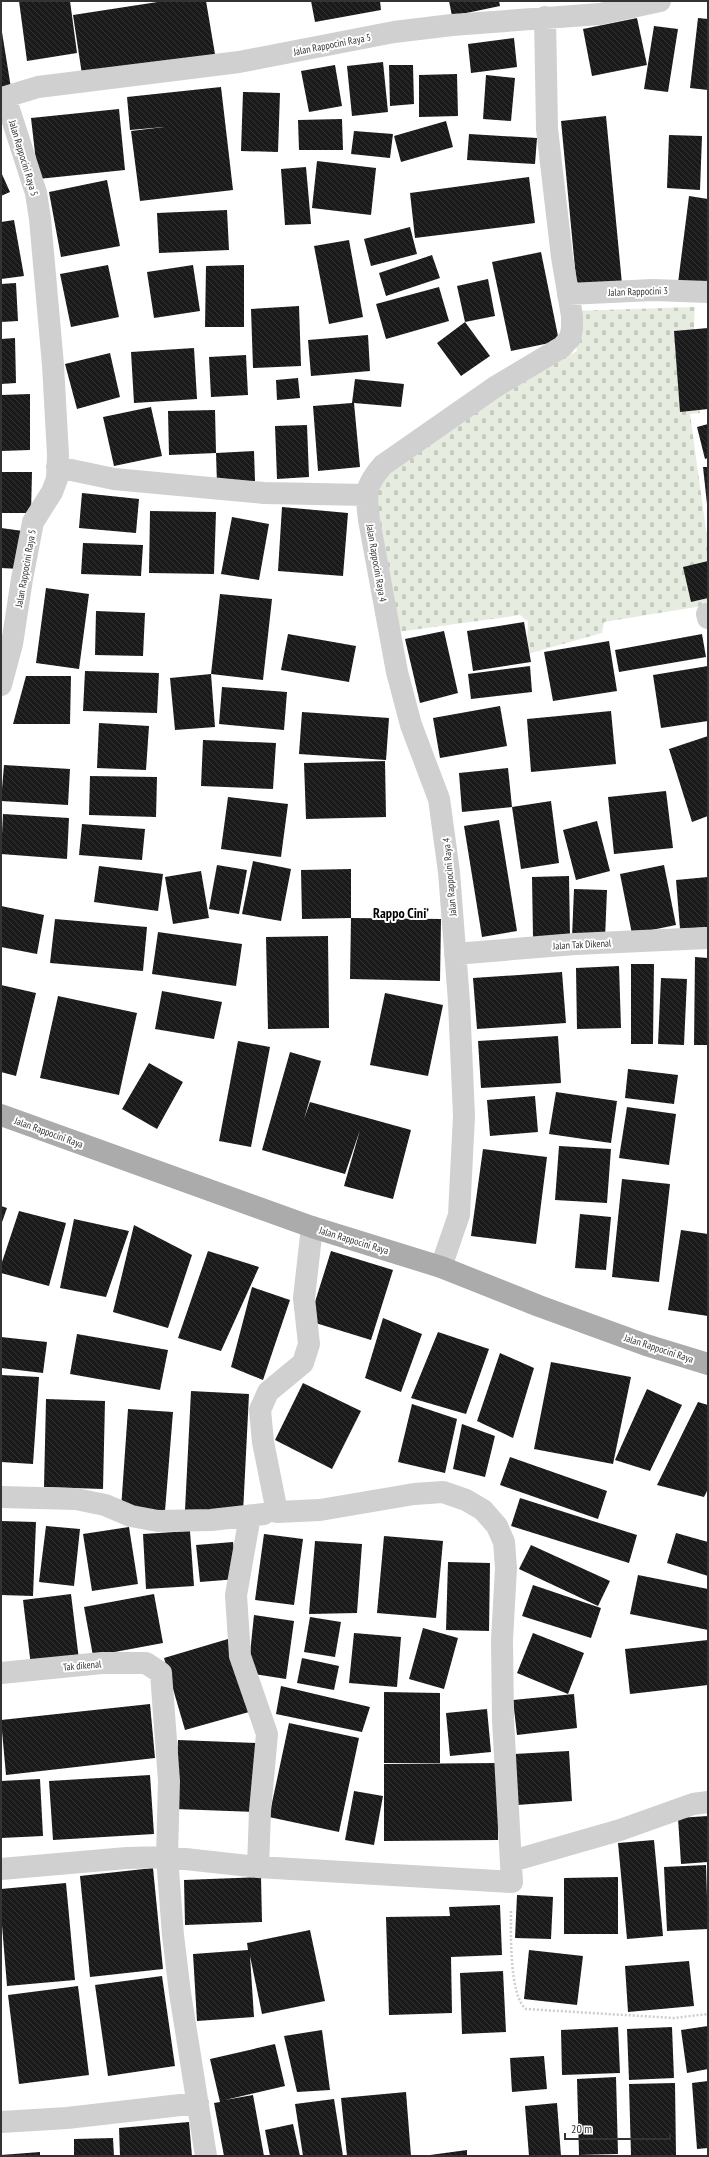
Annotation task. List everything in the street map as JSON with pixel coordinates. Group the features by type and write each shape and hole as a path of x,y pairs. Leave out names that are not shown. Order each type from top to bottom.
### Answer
{"main road":[{"name":"Jalan Rappocini Raya","path":"1,1115 312,1227 441,1267 546,1309 646,1345 708,1364"}],"street":[{"name":"Jalan Rappocini Raya 5","path":"1,685 12,644 22,579 34,522 52,492 57,479 53,365 40,219 36,193 3,98 38,87 239,62 394,32 545,17 600,14 660,1"},
{"path":"57,466 114,479 264,493 367,495 369,481 383,465 495,387 562,346 570,338 572,316 562,256 546,130 545,17"},
{"name":"Jalan Rappocini 3","path":"568,294 653,290 708,292"},
{"name":"Jalan Rappocini Raya 4","path":"367,495 369,520 397,672 411,725 439,799 445,832 455,954 464,1116 459,1215 441,1267"},
{"name":"Jalan Tak Dikenal","path":"455,954 574,944 708,938"},
{"path":"277,1512 263,1442 260,1410 268,1392 303,1363 309,1344 304,1298 312,1227"},
{"path":"1,1497 76,1499 105,1505 131,1516 158,1521 211,1520 277,1512 320,1510 414,1494 443,1492 466,1500 482,1510 497,1526 504,1542 503,1720 512,1872"},
{"path":"250,1516 236,1595 240,1656 267,1734 260,1811 258,1867"},
{"name":"Tak dikenal","path":"1,1673 102,1663 146,1663 161,1673 169,1781 167,1857"},
{"path":"1,1869 120,1859 167,1857 258,1867 512,1872 620,1830 693,1804 708,1802"},
{"path":"167,1857 172,1935 206,2156"},
{"path":"1,2122 67,2118 198,2103"}],"path":[{"path":"512,1872 510,1955 520,2002 526,2009 674,2018 708,2014"}],"green space":[{"path":"695,307 692,362 700,413 690,414 708,544 708,605 604,622 602,633 527,654 528,621 520,615 397,632 370,490 412,441 577,351 570,311"}],"building":[{"path":"19,1 70,1 77,53 27,61"},
{"path":"164,1 206,1 216,60 83,81 73,15"},
{"path":"311,1 380,1 381,10 315,22"},
{"path":"449,1 499,1 500,6 452,16"},
{"path":"637,18 647,65 592,76 583,29"},
{"path":"698,18 708,19 708,90 690,88"},
{"path":"1,26 11,88 1,90"},
{"path":"654,26 678,29 668,92 644,89"},
{"path":"514,38 517,67 471,73 468,44"},
{"path":"383,62 388,112 352,116 347,66"},
{"path":"335,65 342,106 309,112 301,71"},
{"path":"389,65 413,65 414,104 390,106"},
{"path":"457,74 458,116 419,117 419,75"},
{"path":"486,75 515,78 511,121 483,119"},
{"path":"221,87 233,190 140,201 131,131 164,127 130,130 127,97"},
{"path":"243,92 280,93 278,152 241,151"},
{"path":"119,109 125,170 38,179 31,118"},
{"path":"606,116 622,284 577,289 561,121"},
{"path":"342,119 343,150 299,150 298,120"},
{"path":"446,121 453,147 401,162 394,136"},
{"path":"354,131 393,134 390,158 351,154"},
{"path":"469,134 537,138 535,164 467,160"},
{"path":"669,135 702,136 700,190 667,188"},
{"path":"317,161 376,168 371,215 312,208"},
{"path":"306,167 311,224 285,225 281,169"},
{"path":"1,172 10,192 1,196"},
{"path":"529,177 535,223 415,238 410,193"},
{"path":"107,180 120,246 61,257 49,192"},
{"path":"689,196 708,199 708,284 678,283"},
{"path":"227,210 229,250 159,253 157,213"},
{"path":"14,220 24,276 1,279 1,222"},
{"path":"410,227 417,254 371,266 364,239"},
{"path":"349,240 363,317 329,324 314,246"},
{"path":"541,252 559,341 511,351 492,262"},
{"path":"432,255 440,278 386,296 379,273"},
{"path":"108,265 119,317 71,327 60,274"},
{"path":"193,265 200,311 154,318 147,272"},
{"path":"244,265 244,327 205,327 206,266"},
{"path":"488,279 495,316 465,322 457,286"},
{"path":"16,283 18,321 1,322 1,284"},
{"path":"439,287 449,321 386,339 376,304"},
{"path":"299,306 301,366 253,368 251,309"},
{"path":"465,322 490,356 461,376 437,343"},
{"path":"708,328 708,409 680,412 674,331"},
{"path":"368,335 370,371 311,376 308,340"},
{"path":"15,338 16,383 1,384 1,339"},
{"path":"194,348 197,399 134,403 131,352"},
{"path":"110,353 120,397 77,409 65,364"},
{"path":"246,355 248,395 211,397 209,357"},
{"path":"298,378 300,398 277,400 276,380"},
{"path":"355,379 404,384 401,407 354,403 360,467 318,471 313,406 352,403"},
{"path":"30,394 30,450 1,451 1,395"},
{"path":"151,407 162,456 114,466 103,417"},
{"path":"215,410 216,453 169,455 168,411"},
{"path":"708,424 708,458 705,459 697,427"},
{"path":"307,425 309,477 277,479 275,426"},
{"path":"254,451 255,481 217,484 216,453"},
{"path":"703,467 708,467 708,504 707,504"},
{"path":"1,472 32,472 31,513 1,513"},
{"path":"82,493 139,499 136,533 79,528"},
{"path":"282,507 348,513 343,576 278,571"},
{"path":"150,511 216,512 214,574 149,573"},
{"path":"232,517 269,524 259,580 221,574"},
{"path":"1,528 23,531 20,569 1,568"},
{"path":"83,543 143,545 141,576 81,574"},
{"path":"708,561 708,598 691,602 683,567"},
{"path":"46,588 89,594 79,669 36,663"},
{"path":"220,594 272,599 263,680 211,674"},
{"path":"96,611 145,613 143,656 95,655"},
{"path":"524,622 531,662 473,671 467,631"},
{"path":"444,631 458,693 420,703 405,639"},
{"path":"288,634 356,646 349,682 281,670"},
{"path":"702,634 706,657 619,672 615,650"},
{"path":"609,641 617,691 553,701 544,652"},
{"path":"530,666 532,692 471,699 468,674"},
{"path":"708,666 708,721 661,728 653,675"},
{"path":"85,671 159,673 157,713 83,711"},
{"path":"211,674 215,727 175,730 170,678"},
{"path":"26,676 71,676 70,724 13,724"},
{"path":"222,687 287,692 284,730 219,724"},
{"path":"500,706 507,746 440,758 433,718"},
{"path":"611,711 616,764 531,772 527,719"},
{"path":"302,712 389,718 386,760 299,754"},
{"path":"99,723 149,726 146,770 97,768"},
{"path":"708,736 708,816 692,822 669,749"},
{"path":"203,740 276,743 273,789 201,786"},
{"path":"385,761 386,817 306,819 304,763"},
{"path":"4,765 70,769 68,805 1,801"},
{"path":"508,768 512,807 462,812 459,773"},
{"path":"90,776 157,777 156,817 89,815"},
{"path":"666,791 673,848 614,854 608,797"},
{"path":"228,797 288,804 281,857 221,849"},
{"path":"551,801 559,863 521,869 512,807"},
{"path":"3,814 69,818 67,859 1,854"},
{"path":"499,820 517,931 482,937 464,826"},
{"path":"597,821 610,871 576,880 563,830"},
{"path":"82,824 145,829 142,860 79,855"},
{"path":"253,861 291,869 281,921 242,914"},
{"path":"217,865 247,870 239,914 209,909"},
{"path":"664,865 676,925 632,934 620,874"},
{"path":"99,866 163,874 158,911 94,902"},
{"path":"351,869 351,918 302,919 301,870"},
{"path":"201,871 209,918 173,924 165,877"},
{"path":"569,876 570,937 533,938 532,877"},
{"path":"708,877 708,927 680,929 676,880"},
{"path":"574,889 607,890 605,939 572,937"},
{"path":"1,906 44,915 37,954 1,947"},
{"path":"351,918 441,919 440,981 350,979"},
{"path":"55,919 147,927 143,971 50,963"},
{"path":"158,932 242,944 236,986 152,974"},
{"path":"328,936 329,1028 268,1029 266,937"},
{"path":"695,957 708,958 708,1045 694,1045"},
{"path":"631,964 654,964 653,1044 631,1044"},
{"path":"619,966 621,1028 577,1029 576,968"},
{"path":"562,972 566,1023 477,1029 473,978"},
{"path":"661,978 687,979 684,1045 658,1044"},
{"path":"1,985 36,993 16,1076 1,1072"},
{"path":"162,991 222,1002 214,1039 155,1029"},
{"path":"385,993 443,1005 428,1076 370,1065"},
{"path":"58,996 137,1013 119,1095 40,1078"},
{"path":"558,1036 561,1083 481,1088 478,1041"},
{"path":"238,1041 270,1047 251,1147 219,1141"},
{"path":"290,1052 321,1061 304,1119 310,1102 411,1130 393,1199 344,1186 360,1130 345,1174 262,1150"},
{"path":"149,1063 183,1082 157,1129 122,1109"},
{"path":"628,1069 678,1075 674,1104 625,1098"},
{"path":"556,1092 617,1101 611,1143 549,1134"},
{"path":"535,1096 538,1132 490,1136 487,1100"},
{"path":"627,1107 676,1114 669,1165 619,1158"},
{"path":"559,1146 611,1149 607,1203 555,1200"},
{"path":"483,1149 547,1157 536,1244 471,1236"},
{"path":"622,1179 670,1184 659,1282 612,1277"},
{"path":"1,1206 7,1208 1,1225"},
{"path":"19,1211 66,1223 49,1286 1,1273 1,1265"},
{"path":"580,1214 611,1217 606,1270 575,1268"},
{"path":"74,1219 129,1231 106,1297 60,1288"},
{"path":"134,1225 192,1255 168,1328 113,1312"},
{"path":"681,1230 708,1234 708,1316 668,1310"},
{"path":"208,1251 259,1267 221,1351 178,1338"},
{"path":"331,1251 393,1270 371,1340 309,1321"},
{"path":"252,1287 290,1300 263,1380 231,1367"},
{"path":"383,1318 422,1334 401,1392 365,1378"},
{"path":"438,1332 489,1349 466,1414 411,1398"},
{"path":"77,1334 168,1350 160,1390 70,1374"},
{"path":"1,1337 47,1342 43,1373 1,1368"},
{"path":"500,1353 534,1368 513,1438 477,1421"},
{"path":"551,1362 631,1377 613,1464 534,1449"},
{"path":"1,1375 39,1377 33,1464 1,1462"},
{"path":"303,1383 361,1411 332,1469 275,1440"},
{"path":"647,1389 682,1405 650,1471 615,1460"},
{"path":"191,1391 249,1394 243,1513 185,1510"},
{"path":"46,1399 105,1401 103,1489 44,1487"},
{"path":"698,1402 708,1405 708,1489 704,1497 657,1485"},
{"path":"412,1404 457,1419 445,1473 398,1462"},
{"path":"128,1409 173,1412 165,1511 121,1509"},
{"path":"462,1424 495,1436 485,1477 453,1469"},
{"path":"510,1457 607,1491 598,1519 500,1485"},
{"path":"520,1498 637,1535 629,1563 511,1526"},
{"path":"1,1521 36,1522 33,1596 1,1595"},
{"path":"46,1526 80,1529 74,1586 39,1582"},
{"path":"129,1527 138,1584 92,1591 83,1534"},
{"path":"190,1531 194,1586 146,1589 143,1534"},
{"path":"676,1533 708,1542 708,1576 667,1563"},
{"path":"264,1534 303,1539 294,1605 255,1600"},
{"path":"384,1536 443,1541 436,1618 377,1613"},
{"path":"315,1541 362,1544 357,1613 309,1614"},
{"path":"233,1542 237,1579 200,1582 196,1545"},
{"path":"531,1545 610,1581 598,1606 519,1569"},
{"path":"448,1562 490,1563 489,1631 446,1630"},
{"path":"638,1575 708,1589 708,1630 630,1614"},
{"path":"533,1585 601,1608 591,1638 522,1616"},
{"path":"71,1594 79,1660 31,1666 23,1600"},
{"path":"154,1594 163,1643 93,1656 84,1607"},
{"path":"254,1615 294,1621 286,1679 248,1673"},
{"path":"310,1617 341,1622 335,1657 304,1652"},
{"path":"423,1628 458,1638 444,1689 409,1679"},
{"path":"354,1633 401,1637 397,1687 349,1683"},
{"path":"533,1633 584,1653 568,1694 517,1673"},
{"path":"228,1639 249,1712 185,1730 164,1658"},
{"path":"708,1640 708,1685 630,1694 625,1649"},
{"path":"302,1658 339,1666 334,1690 297,1683"},
{"path":"281,1686 370,1707 362,1732 276,1714"},
{"path":"384,1692 440,1693 440,1763 384,1763"},
{"path":"574,1694 577,1728 517,1735 513,1700"},
{"path":"150,1704 155,1758 6,1775 1,1720"},
{"path":"487,1709 491,1752 450,1756 446,1713"},
{"path":"289,1723 359,1738 339,1832 269,1817"},
{"path":"178,1740 259,1743 256,1812 175,1809"},
{"path":"569,1751 572,1801 517,1805 514,1754"},
{"path":"498,1763 498,1840 384,1841 384,1764"},
{"path":"150,1775 154,1834 53,1840 49,1781"},
{"path":"40,1779 43,1836 1,1838 1,1781"},
{"path":"354,1791 383,1796 374,1845 345,1840"},
{"path":"708,1816 708,1862 681,1864 678,1818"},
{"path":"654,1840 663,1936 627,1939 618,1843"},
{"path":"706,1865 708,1929 667,1931 664,1867"},
{"path":"153,1868 163,1969 90,1977 80,1876"},
{"path":"261,1877 262,1922 185,1925 184,1880"},
{"path":"618,1877 618,1934 564,1934 564,1878"},
{"path":"66,1883 75,1980 7,1986 1,1913 1,1889"},
{"path":"517,1895 553,1897 551,1939 515,1938"},
{"path":"500,1905 502,1955 451,1957 452,2013 389,2015 386,1917 450,1916 449,1907"},
{"path":"310,1930 325,2001 262,2014 250,1956 254,2017 197,2021 193,1954 248,1950 247,1943"},
{"path":"529,1950 583,1956 577,2005 524,1999"},
{"path":"689,1961 694,2006 628,2012 625,1966"},
{"path":"503,1971 506,2032 462,2034 460,1973"},
{"path":"162,1976 175,2066 108,2076 95,1985"},
{"path":"78,1986 89,2075 19,2084 8,1995"},
{"path":"708,2026 708,2069 687,2073 681,2030"},
{"path":"618,2027 620,2073 562,2075 561,2030"},
{"path":"672,2027 674,2078 629,2080 627,2029"},
{"path":"322,2030 330,2090 297,2092 284,2036"},
{"path":"275,2044 285,2086 225,2100 253,2095 264,2156 224,2156 214,2103 220,2102 210,2059"},
{"path":"544,2056 547,2089 512,2092 510,2058"},
{"path":"616,2077 618,2154 579,2155 577,2079"},
{"path":"708,2081 708,2148 697,2149 692,2083"},
{"path":"675,2083 676,2156 631,2156 629,2084"},
{"path":"406,2092 411,2156 347,2156 341,2098"},
{"path":"334,2099 343,2156 303,2156 295,2104"},
{"path":"557,2103 561,2156 529,2156 525,2106"},
{"path":"189,2122 192,2156 120,2156 119,2128"},
{"path":"293,2124 300,2156 270,2156 265,2130"},
{"path":"113,2138 114,2156 74,2156 74,2139"},
{"path":"467,2150 467,2156 430,2156 430,2155"},
{"path":"40,2152 40,2156 1,2156 1,2155"}],"district":[{"name":"Rappo Ciniʼ","path":"401,913"}]}
